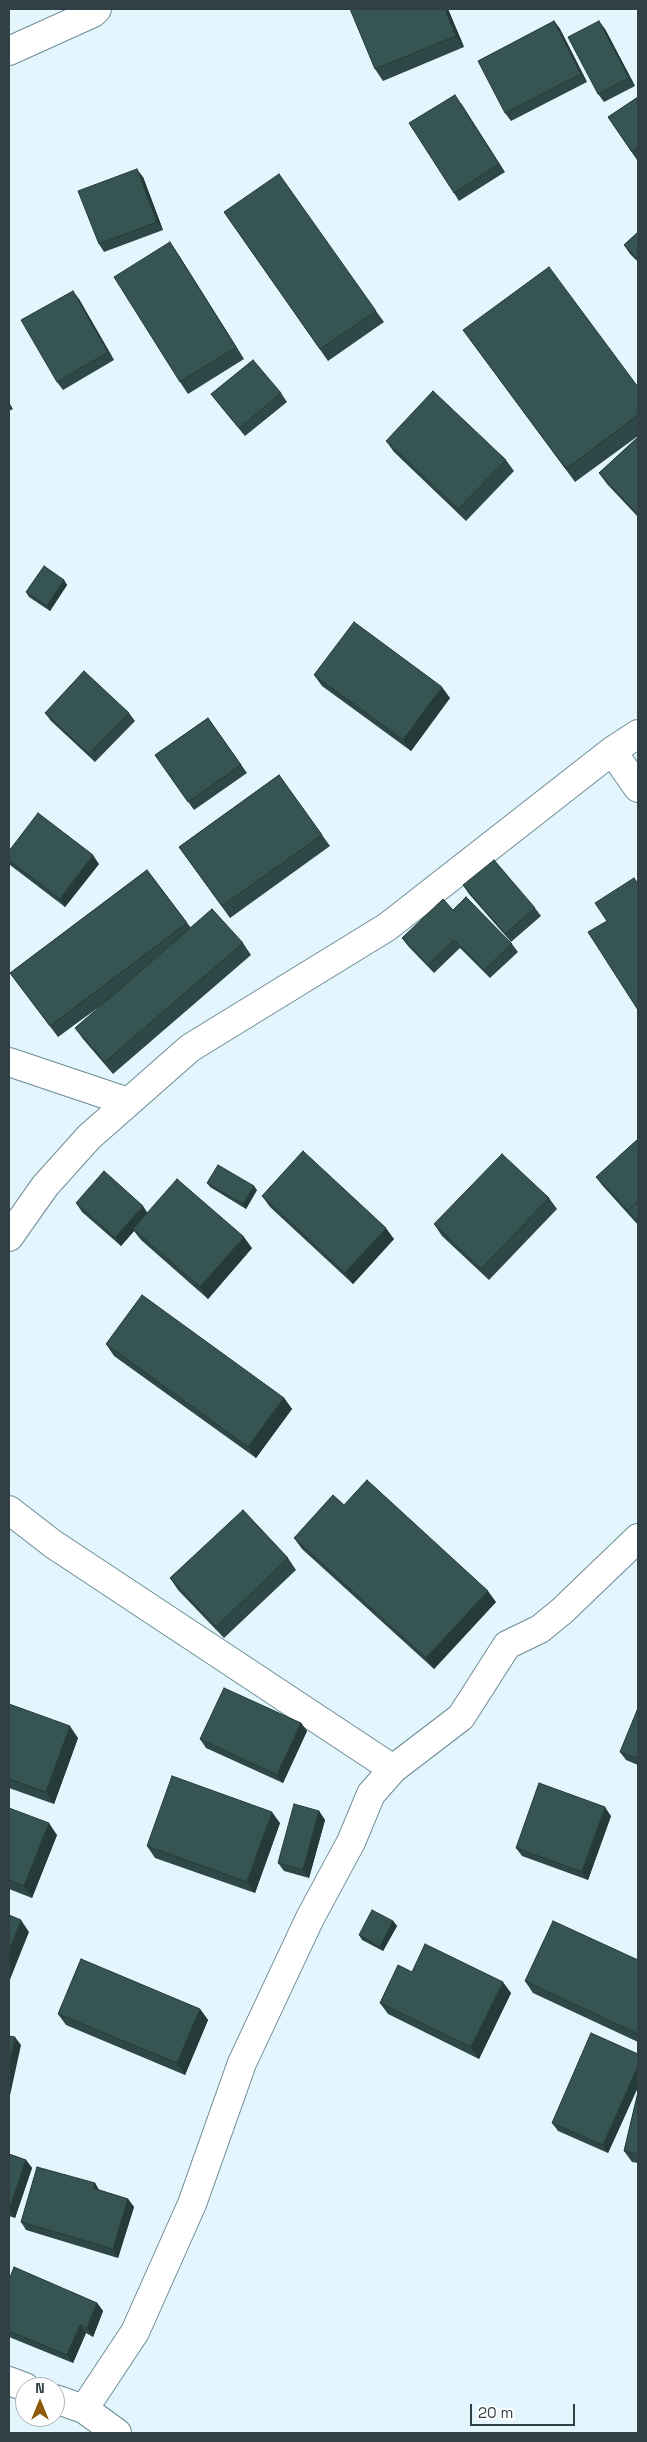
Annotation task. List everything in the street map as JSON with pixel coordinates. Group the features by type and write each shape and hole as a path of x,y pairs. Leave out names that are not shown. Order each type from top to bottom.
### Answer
{"street":[{"path":"9,51 93,13 96,9"},
{"path":"9,1237 45,1186 89,1137 190,1048 387,927 612,751 638,734"},
{"path":"612,751 638,788"},
{"path":"9,1062 128,1102"},
{"path":"9,1510 53,1544 392,1769"},
{"path":"84,2410 135,2332 192,2204 242,2063 310,1918 351,1842 371,1794 392,1769 461,1717 506,1644 540,1629 562,1611 638,1538"},
{"path":"65,2403 84,2410 117,2433"}],"building":[{"path":"350,9 445,9 456,36 375,69"},
{"path":"554,21 581,74 505,113 478,61"},
{"path":"599,21 629,78 598,94 568,37"},
{"path":"455,95 499,164 454,193 409,123"},
{"path":"638,97 638,147 632,152 608,117"},
{"path":"137,169 157,222 99,244 78,191"},
{"path":"279,174 376,311 320,349 224,212"},
{"path":"638,232 638,260 624,245"},
{"path":"170,242 236,347 180,382 114,277"},
{"path":"549,267 638,387 638,415 566,469 463,330"},
{"path":"73,291 108,352 57,382 21,320"},
{"path":"253,360 281,393 239,428 211,394"},
{"path":"433,391 506,460 458,509 386,441"},
{"path":"638,437 638,515 599,473"},
{"path":"44,566 64,580 47,606 26,592"},
{"path":"354,622 442,687 403,740 314,675"},
{"path":"84,671 129,713 89,754 45,713"},
{"path":"208,718 241,765 188,802 155,755"},
{"path":"279,775 322,835 222,906 179,847"},
{"path":"38,813 93,855 60,899 9,860 9,851"},
{"path":"494,860 535,908 505,934 463,885"},
{"path":"147,870 187,923 50,1026 10,973"},
{"path":"634,878 638,884 638,1010 588,932 607,921 595,903"},
{"path":"466,897 512,944 484,970 454,940 428,965 402,938 443,899 453,910"},
{"path":"212,909 243,943 105,1062 75,1028"},
{"path":"638,1139 638,1201 628,1211 596,1177"},
{"path":"303,1151 386,1228 345,1273 262,1196"},
{"path":"502,1154 549,1198 481,1269 434,1224"},
{"path":"218,1165 254,1186 243,1204 207,1183"},
{"path":"104,1171 143,1206 115,1238 76,1203"},
{"path":"177,1179 244,1237 200,1287 133,1229"},
{"path":"638,1201 638,1222 628,1211"},
{"path":"142,1295 284,1398 248,1447 106,1344"},
{"path":"367,1480 488,1591 426,1658 294,1538 333,1495 344,1505"},
{"path":"243,1510 288,1558 216,1627 170,1578"},
{"path":"224,1688 301,1723 277,1775 200,1739"},
{"path":"9,1704 70,1726 46,1792 9,1779"},
{"path":"638,1708 638,1759 620,1752"},
{"path":"172,1776 272,1812 247,1882 147,1846"},
{"path":"539,1783 605,1807 582,1872 516,1848"},
{"path":"294,1804 319,1811 303,1870 278,1863"},
{"path":"9,1808 49,1823 24,1886 9,1880"},
{"path":"372,1910 393,1921 380,1947 359,1935"},
{"path":"9,1915 21,1920 9,1950"},
{"path":"553,1921 638,1960 638,2034 525,1981"},
{"path":"425,1944 503,1982 471,2047 380,2003 398,1965 412,1972"},
{"path":"81,1959 200,2009 177,2063 58,2014"},
{"path":"591,2033 638,2054 638,2066 603,2145 552,2123"},
{"path":"9,2036 15,2037 9,2065"},
{"path":"638,2092 638,2154 624,2151"},
{"path":"9,2154 26,2160 9,2210"},
{"path":"37,2167 95,2183 93,2188 128,2199 113,2249 21,2222"},
{"path":"14,2267 97,2303 87,2328 80,2325 67,2355 9,2331 9,2280"}]}
